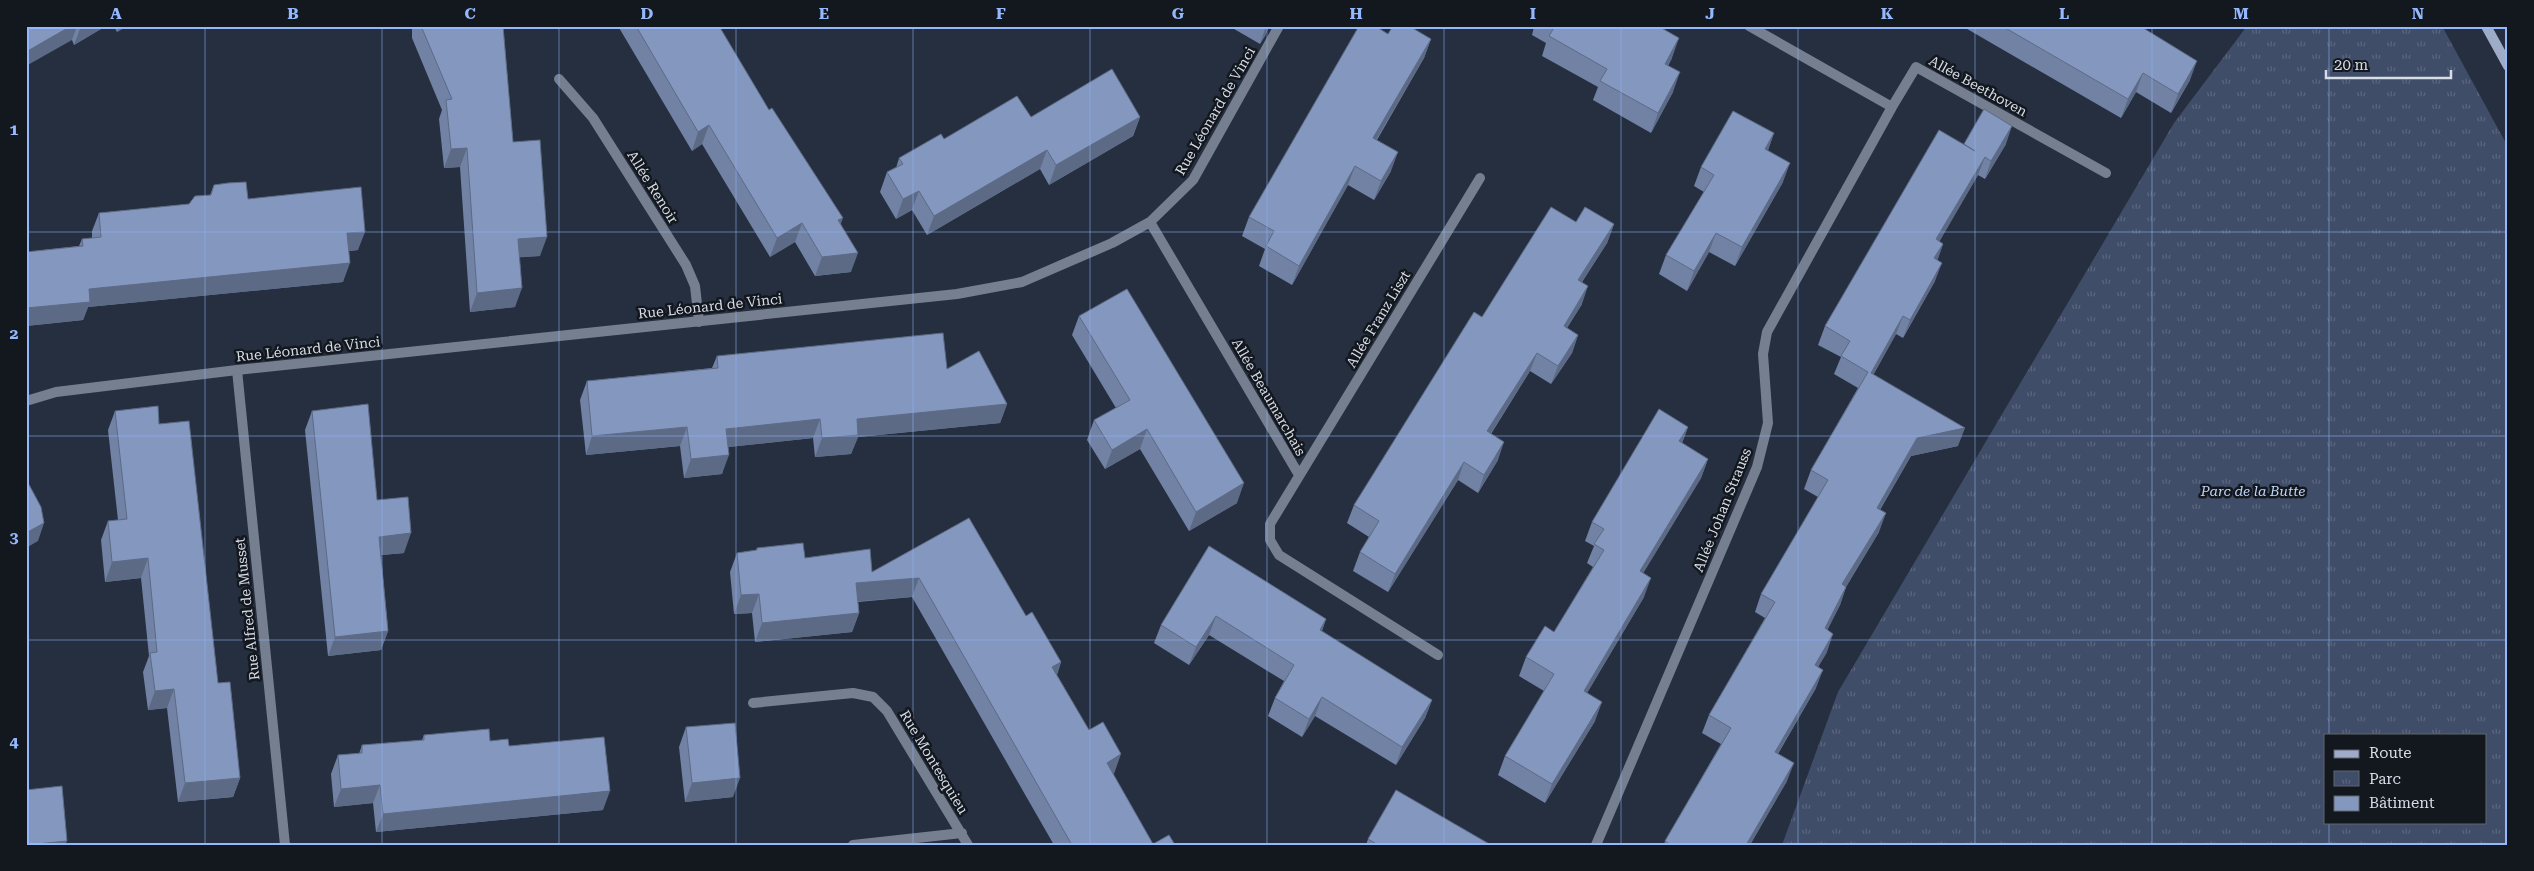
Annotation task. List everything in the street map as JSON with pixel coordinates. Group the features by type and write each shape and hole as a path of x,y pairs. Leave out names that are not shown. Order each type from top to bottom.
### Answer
{"street":[{"name":"Rue Léonard de Vinci","path":"26,402 56,392 237,370 700,322 991,289 1022,282 1051,271 1150,222 1193,180 1280,26"},
{"path":"1749,26 1892,107"},
{"path":"2486,26 2508,66"},
{"name":"Allée Beethoven","path":"1892,107 1916,67 2106,174"},
{"name":"Allée Renoir","path":"559,78 593,118 686,265 695,286 700,322"},
{"name":"Allée Johan Strauss","path":"1596,845 1756,467 1768,423 1763,354 1767,332 1892,107"},
{"name":"Allée Franz Liszt","path":"1299,475 1480,178"},
{"name":"Allée Beaumarchais","path":"1150,222 1299,475 1270,524 1270,540 1279,555 1438,655"},
{"name":"Rue Alfred de Musset","path":"237,370 285,845"},
{"name":"Rue Montesquieu","path":"753,703 853,693 873,697 888,711 968,845"},
{"path":"853,845 962,833"}],"green space":[{"name":"Parc de la Butte","path":"2247,26 2442,26 2508,147 2508,845 1782,845 1838,692 2174,123"}],"building":[{"path":"26,26 71,26 26,52"},
{"path":"421,26 503,26 513,142 540,140 547,237 518,239 522,288 477,293 467,148 451,149 446,100 452,99"},
{"path":"636,26 719,26 769,110 772,108 843,218 838,220 858,253 822,257 802,223 777,238 709,125 698,132"},
{"path":"1359,26 1375,26 1388,34 1393,26 1409,26 1431,39 1373,138 1398,152 1381,181 1355,166 1299,266 1266,246 1274,231 1249,217"},
{"path":"1555,26 1658,26 1679,38 1665,64 1680,72 1658,113 1600,81 1607,69 1549,36"},
{"path":"2002,26 2140,26 2197,61 2178,94 2143,73 2128,99"},
{"path":"1112,69 1140,117 1056,165 1047,150 934,216 919,191 903,199 887,172 903,164 899,158 941,134 944,139 1017,96 1031,117"},
{"path":"1984,109 2012,126 1991,161 1985,157 1936,239 1943,244 1934,258 1942,263 1910,320 1903,316 1871,373 1965,428 1917,438 1877,508 1886,513 1842,584 1846,587 1825,628 1833,634 1815,665 1823,670 1775,752 1794,763 1746,845 1671,845 1665,841 1731,728 1709,715 1775,602 1761,594 1828,480 1811,470 1868,372 1841,356 1850,341 1825,326 1939,130 1975,151 1964,144"},
{"path":"1733,111 1774,133 1765,149 1790,163 1742,247 1716,233 1694,271 1666,255 1714,175 1701,167"},
{"path":"246,182 248,199 361,187 365,232 347,233 350,263 89,289 90,302 26,308 26,252 83,246 82,239 101,237 99,213 189,204 195,196 211,195 214,185"},
{"path":"1551,207 1576,222 1585,207 1614,224 1578,280 1588,286 1564,326 1578,335 1558,366 1537,353 1487,431 1504,442 1484,475 1464,462 1395,574 1360,552 1379,521 1354,505 1474,312 1482,317"},
{"path":"1127,289 1244,483 1196,512 1147,429 1112,450 1094,420 1130,400 1079,316"},
{"path":"943,333 947,369 979,351 1007,404 857,419 858,435 822,438 820,419 726,429 729,455 691,459 687,427 592,436 587,381 718,368 717,356"},
{"path":"368,404 377,500 408,497 411,533 379,537 388,631 335,637 312,411"},
{"path":"158,406 159,424 189,421 218,683 230,682 240,778 185,783 174,689 155,691 150,653 157,652 148,558 112,562 108,521 127,519 115,411"},
{"path":"1659,409 1688,427 1679,441 1708,459 1640,571 1651,578 1584,691 1602,702 1552,784 1505,756 1554,674 1526,657 1545,626 1554,632 1604,550 1594,544 1604,529 1592,522"},
{"path":"26,479 41,507 44,523 26,533"},
{"path":"969,518 1026,616 1032,612 1061,662 1052,667 1089,730 1103,722 1121,754 1107,763 1153,844 1169,835 1175,845 1072,845 919,578 856,583 859,613 762,623 759,594 741,595 737,553 757,550 757,548 803,543 805,558 870,549 872,572"},
{"path":"1209,546 1326,619 1320,630 1432,700 1402,747 1322,697 1309,719 1275,698 1294,665 1216,616 1196,647 1161,625"},
{"path":"735,723 740,778 692,783 686,727"},
{"path":"489,729 490,741 508,739 509,746 604,737 610,791 383,814 380,785 341,789 338,755 362,753 362,745 424,740 424,735"},
{"path":"62,786 67,841 26,845 26,790"},
{"path":"1396,790 1491,845 1378,845 1368,839"}]}
